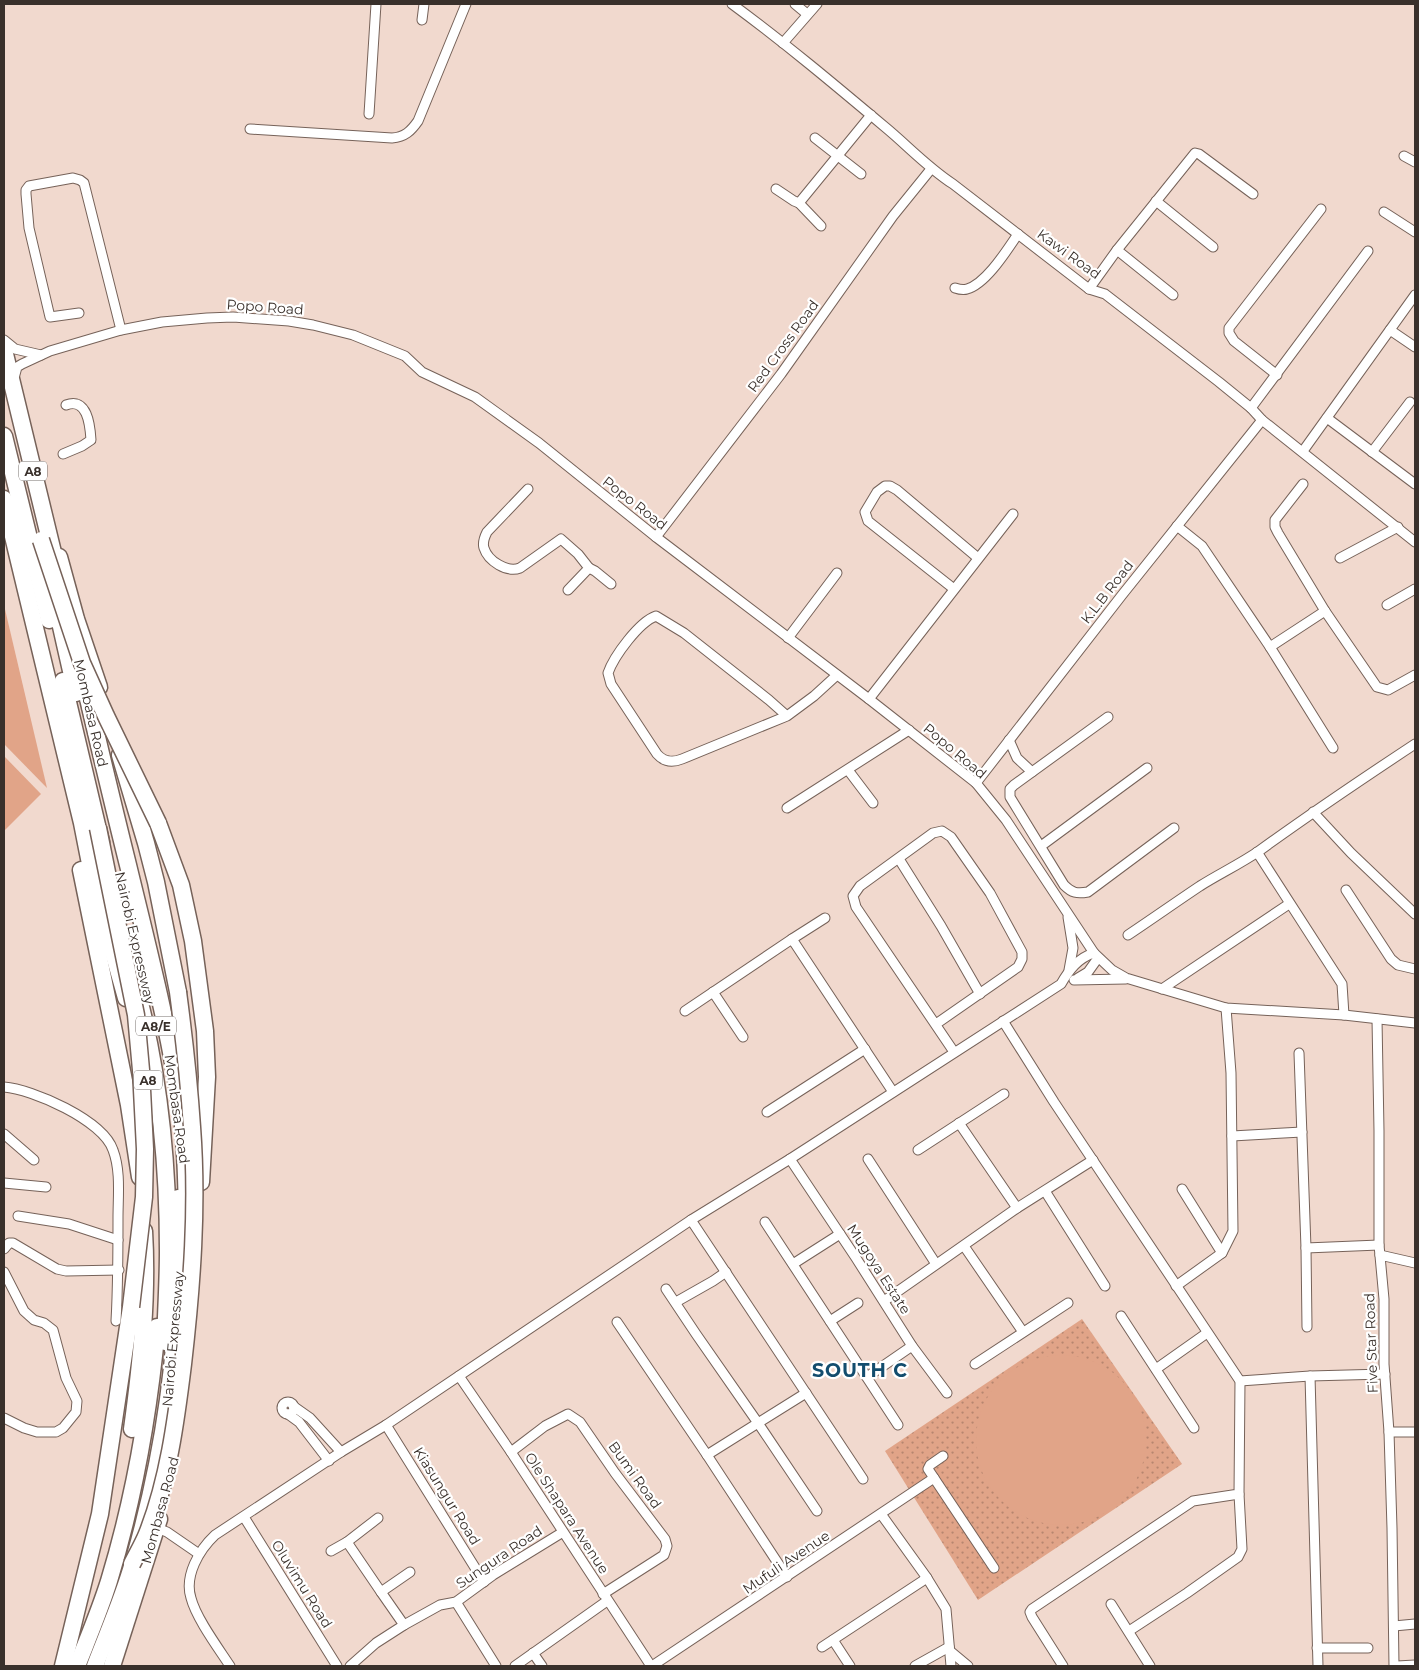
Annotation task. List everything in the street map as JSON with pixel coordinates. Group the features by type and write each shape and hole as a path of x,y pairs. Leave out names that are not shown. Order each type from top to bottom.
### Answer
{"highway":[{"name":"Mombasa Road","path":"4,350 10,394 45,520 112,804 151,958 182,1118 190,1325 188,1377 172,1468 157,1528 112,1666"},
{"name":"Nairobi Expressway","path":"10,394 73,680 126,893 158,1036 178,1169 180,1276 171,1385 154,1482 132,1564 95,1666"},
{"name":"Nairobi Expressway","path":"4,436 147,1028 166,1165 168,1253 164,1349 155,1419 129,1536 100,1627 85,1666"},
{"name":"Mombasa Road","path":"4,499 82,823 94,884 148,1079 158,1174 160,1280 155,1351 141,1446 130,1499 109,1581 76,1666"},
{"path":"45,520 60,560 76,619 89,654 156,882 178,992 192,1128 194,1203 192,1265 177,1412 163,1482 147,1534 132,1564"},
{"path":"41,540 82,663 158,823 180,885 192,941 205,1030 206,1077 200,1207 188,1268"},
{"path":"76,1666 120,1500 131,1438 143,1332 146,1251 142,1187 129,1105 79,858 82,823"},
{"path":"63,1666 100,1514 131,1307 144,1197 145,1149 136,1015 98,828"}],"street":[{"path":"369,114 376,4"},
{"path":"422,20 424,4"},
{"path":"250,129 392,138 407,134 418,121 466,4"},
{"name":"Kawi Road","path":"732,4 783,43 902,141 931,169 1089,288 1105,294 1251,408 1262,420 1415,542"},
{"path":"795,4 807,14"},
{"path":"783,43 817,4"},
{"path":"799,203 871,116"},
{"path":"816,138 861,174"},
{"path":"1089,288 1195,153 1253,194"},
{"path":"1404,156 1415,162"},
{"name":"Red Cross Road","path":"656,537 781,374 894,216 931,169"},
{"path":"79,313 50,317 30,228 26,194 29,186 73,178 84,183 121,330"},
{"path":"776,189 799,203 821,226"},
{"path":"1156,201 1213,247"},
{"path":"1277,375 1234,340 1229,333 1229,328 1321,209"},
{"path":"1384,212 1415,232"},
{"path":"955,288 967,290 985,278 996,266 1018,234"},
{"path":"1117,250 1173,295"},
{"path":"1251,408 1368,251"},
{"path":"1303,451 1415,295"},
{"name":"Popo Road","path":"10,394 17,368 22,364 50,351 121,330 162,322 233,316 290,321 353,335 385,346 405,356 422,372 475,397 539,443 656,537 870,699 976,784 1006,820 1096,956 1112,970 1129,979"},
{"path":"1390,330 1415,347"},
{"path":"4,340 15,349 41,355"},
{"path":"63,454 91,440 88,422 82,406 72,402 66,404"},
{"path":"1372,452 1410,402"},
{"path":"1327,418 1415,484"},
{"name":"K.L.B Road","path":"976,784 1262,420"},
{"path":"1303,484 1275,520 1275,527 1325,611 1376,687 1388,690 1415,674"},
{"path":"954,589 868,521 865,512 877,492 885,486 890,486 897,490 978,558"},
{"path":"528,489 487,532 484,538 484,548 488,554 502,568 514,570 520,568 561,538 578,554 589,568 612,584"},
{"path":"870,699 1013,514"},
{"path":"1178,526 1202,546 1270,647 1333,748"},
{"path":"1340,558 1398,527"},
{"path":"568,590 589,568"},
{"path":"788,638 837,573"},
{"path":"1387,605 1415,589"},
{"path":"1270,647 1325,611"},
{"path":"787,716 684,633 656,616 647,621 635,633 618,654 608,673 611,684 659,757 667,761 676,762 787,716 814,696 837,675"},
{"path":"1108,717 1014,785 1009,793 1064,886 1078,894 1088,892 1174,828"},
{"path":"787,808 909,730"},
{"path":"1009,740 1017,758 1032,772"},
{"path":"1128,935 1257,852 1313,812 1327,805 1342,792 1414,749"},
{"path":"1041,846 1147,768"},
{"path":"848,770 873,803"},
{"path":"1313,812 1351,853 1415,914"},
{"path":"936,1024 1018,967 1022,959 1022,952 990,893 951,837 942,831 933,833 860,886 853,896 854,902 954,1052"},
{"path":"1257,852 1342,984 1344,1015"},
{"path":"898,859 941,926 980,994"},
{"path":"1346,890 1391,959 1398,965 1415,969"},
{"path":"1162,989 1289,904"},
{"path":"1067,912 1073,948 1071,976"},
{"path":"685,1010 825,918"},
{"path":"792,939 893,1092"},
{"path":"1071,976 1088,972 1096,956"},
{"path":"230,1666 212,1638 191,1598 190,1576 206,1543 214,1535 340,1452 386,1425 691,1220 1061,984 1071,976 1083,957 1096,956"},
{"path":"1071,976 1129,979 1226,1008 1344,1015 1415,1023"},
{"path":"713,992 743,1036"},
{"path":"1176,1286 1222,1253 1233,1230 1231,1073 1226,1008"},
{"name":"Five Star Road","path":"1376,1019 1379,1131 1379,1245 1384,1299 1396,1666"},
{"path":"1003,1021 1054,1102 1240,1381 1239,1494 1242,1548 1238,1557 1187,1594 1129,1631"},
{"path":"767,1112 865,1049"},
{"path":"1299,1053 1307,1327"},
{"path":"4,1087 16,1088 60,1105 78,1115 101,1132 113,1148 118,1174 119,1270 116,1321"},
{"path":"918,1150 1004,1094"},
{"path":"959,1123 1017,1208"},
{"path":"1232,1136 1302,1132"},
{"path":"4,1134 34,1160"},
{"name":"Mugoya Estate","path":"790,1158 912,1346 946,1393"},
{"path":"868,1159 936,1264"},
{"path":"884,1301 1017,1208 1093,1160"},
{"path":"4,1183 46,1187"},
{"path":"1182,1189 1222,1253"},
{"path":"1045,1192 1106,1286"},
{"path":"18,1216 69,1224 118,1240"},
{"path":"691,1220 863,1478"},
{"path":"765,1222 898,1425"},
{"path":"793,1264 840,1234"},
{"path":"4,1249 9,1243 13,1243 57,1269 66,1271 119,1270"},
{"path":"1306,1248 1379,1245"},
{"path":"964,1246 1023,1332"},
{"path":"1380,1255 1415,1263"},
{"path":"4,1272 24,1311 34,1320 44,1323 53,1330 64,1370 76,1401 76,1412 63,1428 56,1432 37,1432 4,1418"},
{"path":"676,1302 713,1282 726,1272"},
{"path":"666,1289 817,1511"},
{"path":"975,1364 1068,1302"},
{"path":"830,1321 858,1303"},
{"path":"1121,1316 1194,1428"},
{"path":"617,1322 787,1578"},
{"path":"1156,1369 1207,1333"},
{"path":"867,1377 912,1346"},
{"path":"1240,1381 1310,1376 1385,1374"},
{"name":"Ole Shapara Avenue","path":"459,1376 651,1666"},
{"path":"1310,1376 1318,1666"},
{"path":"707,1455 806,1393"},
{"path":"329,1461 299,1422 288,1414 293,1411 294,1406 310,1418 340,1452"},
{"name":"Bumi Road","path":"511,1452 545,1426 568,1414 580,1422 615,1473 665,1539 667,1546 664,1555 605,1598"},
{"name":"Kiasungur Road","path":"386,1425 484,1582"},
{"path":"1389,1432 1415,1432"},
{"path":"942,1456 928,1469 994,1568"},
{"name":"Mufuli Avenue","path":"651,1666 787,1578 934,1478"},
{"path":"1062,1666 1032,1617 1030,1612 1032,1609 1193,1501 1239,1494"},
{"path":"881,1514 927,1578 946,1609 951,1666"},
{"name":"Oluvimu Road","path":"244,1517 337,1666"},
{"path":"331,1550 347,1542 378,1518"},
{"path":"157,1528 167,1532 200,1554"},
{"name":"Sungura Road","path":"350,1666 376,1643 404,1625 440,1606 456,1602 563,1532"},
{"path":"347,1542 404,1625"},
{"path":"382,1592 410,1572"},
{"path":"822,1646 927,1578"},
{"path":"515,1666 605,1598"},
{"path":"456,1602 496,1666"},
{"path":"1110,1604 1150,1666"},
{"path":"1394,1626 1415,1624"},
{"path":"833,1640 850,1666"},
{"path":"1317,1648 1368,1648"},
{"path":"915,1666 949,1649"},
{"path":"949,1649 968,1666"},
{"path":"533,1653 542,1666"},
{"path":"1396,1666 1415,1665"}],"shaded area":[{"path":"4,605 47,788 4,744"},
{"path":"4,756 41,794 4,831"},
{"path":"1082,1319 1182,1464 978,1600 885,1451"},
{"path":"1061,1355 1086,1359 1101,1365 1115,1374 1127,1386 1136,1400 1142,1415 1146,1440 1142,1465 1136,1480 1127,1494 1115,1506 1101,1515 1086,1521 1061,1525 1036,1521 1021,1515 1007,1506 995,1494 986,1480 980,1465 976,1440 980,1415 986,1400 995,1386 1007,1374 1021,1365 1036,1359"}],"district":[{"name":"SOUTH C","path":"860,1370"}]}
